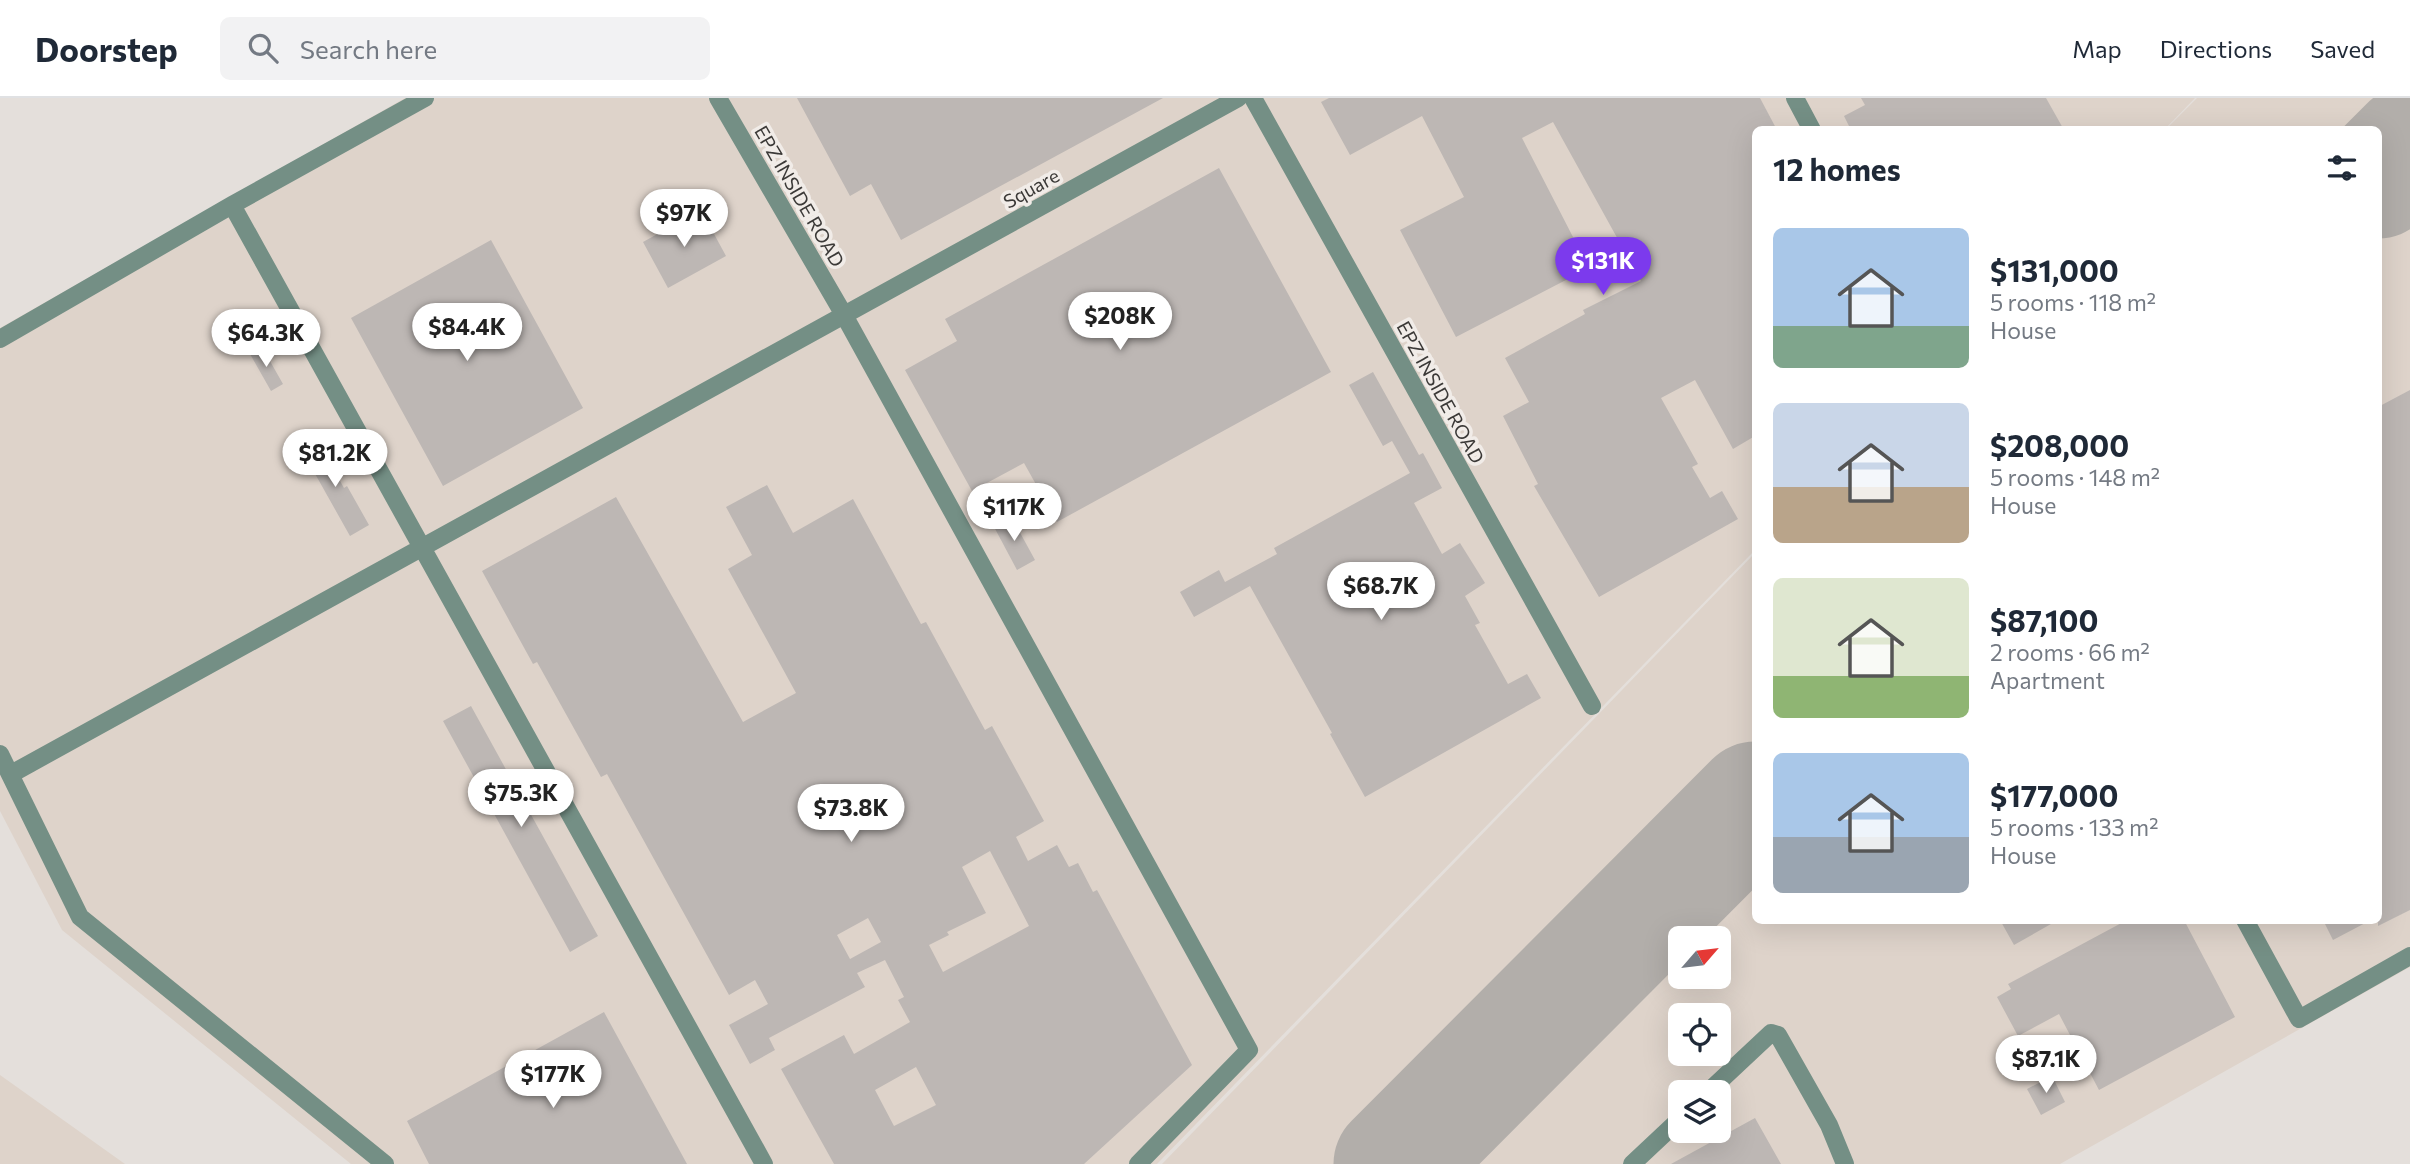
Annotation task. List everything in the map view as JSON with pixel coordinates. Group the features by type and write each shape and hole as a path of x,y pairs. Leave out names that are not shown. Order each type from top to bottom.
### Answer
{"lane":[{"path":"0,339 232,205 425,98"},
{"name":"EPZ INSIDE ROAD","path":"718,98 844,315 1248,1050 1138,1164"},
{"name":"Square","path":"11,774 1238,98"},
{"name":"EPZ INSIDE ROAD","path":"1253,98 1592,706"},
{"path":"1795,98 1810,126"},
{"path":"232,205 764,1164"},
{"path":"0,754 79,917 385,1164"},
{"path":"2247,924 2299,1019 2410,956"},
{"path":"1722,1080 1771,1033 1778,1035 1829,1125 1845,1164"},
{"path":"1632,1164 1668,1130"}],"shaded area":[{"path":"405,98 2195,98 2168,126 1752,126 1752,553 1157,1164 351,1164 62,930 0,811 0,328"},
{"path":"2197,98 2410,98 2410,967 2060,1164 1162,1164 1752,556 1752,924 2382,924 2382,126 2169,126"},
{"path":"0,1075 125,1164 0,1164"}],"building":[{"path":"797,98 1163,98 901,240 871,184 850,196"},
{"path":"1329,98 1760,98 1775,126 1752,126 1752,438 1733,449 1695,380 1661,398 1698,464 1692,467 1710,498 1722,491 1738,519 1599,597 1534,486 1538,484 1503,416 1529,402 1505,358 1585,314 1583,310 1641,281 1553,122 1522,138 1589,268 1456,337 1400,230 1464,197 1422,116 1350,155 1321,102"},
{"path":"1861,98 2046,98 2062,126 1849,126 1844,116 1865,105"},
{"path":"1219,168 1331,372 1057,522 1024,463 972,491 905,370 957,341 945,319"},
{"path":"701,210 726,256 668,288 643,242"},
{"path":"491,240 583,408 443,486 351,318"},
{"path":"262,347 283,384 271,391 250,354"},
{"path":"1373,372 1419,455 1423,453 1442,488 1414,503 1442,554 1460,543 1485,583 1465,596 1480,623 1475,625 1508,684 1527,674 1541,698 1365,797 1250,586 1194,617 1180,592 1219,570 1225,582 1277,554 1274,548 1410,473 1392,441 1383,446 1349,385"},
{"path":"2410,390 2410,910 2382,924 2382,405"},
{"path":"316,438 344,488 347,486 369,525 350,536 300,447"},
{"path":"767,485 793,533 853,499 921,624 926,622 985,730 992,726 1044,821 1016,837 1028,861 1057,845 1069,867 1078,863 1093,892 1097,890 1192,1065 1084,1164 834,1164 781,1069 844,1035 854,1054 910,1022 898,1000 904,997 885,960 857,973 865,987 769,1038 775,1050 750,1064 729,1025 768,1004 755,980 729,995 607,774 601,777 537,662 533,664 482,571 616,497 743,722 796,693 728,569 752,555 726,507","holes":["990,851 1029,926 943,972 929,945 949,935 947,932 986,913 962,867","868,918 881,942 850,959 837,935","916,1067 936,1105 894,1126 875,1090"]},
{"path":"1011,516 1035,560 1017,570 993,525"},
{"path":"471,706 598,936 570,952 443,721"},
{"path":"2002,924 2051,924 2014,945"},
{"path":"2120,924 2186,924 2235,1017 2099,1090 2059,1014 2018,1036 1997,997 2011,989 2008,984"},
{"path":"2325,924 2363,924 2333,940"},
{"path":"604,1012 687,1164 429,1164 407,1121"},
{"path":"2052,1076 2065,1102 2041,1115 2027,1089"},
{"path":"1755,1118 1781,1164 1671,1164 1709,1143 1731,1143 1731,1131"}],"runway":[{"path":"2382,174 2410,146"},
{"path":"1394,1164 1752,805"}]}
